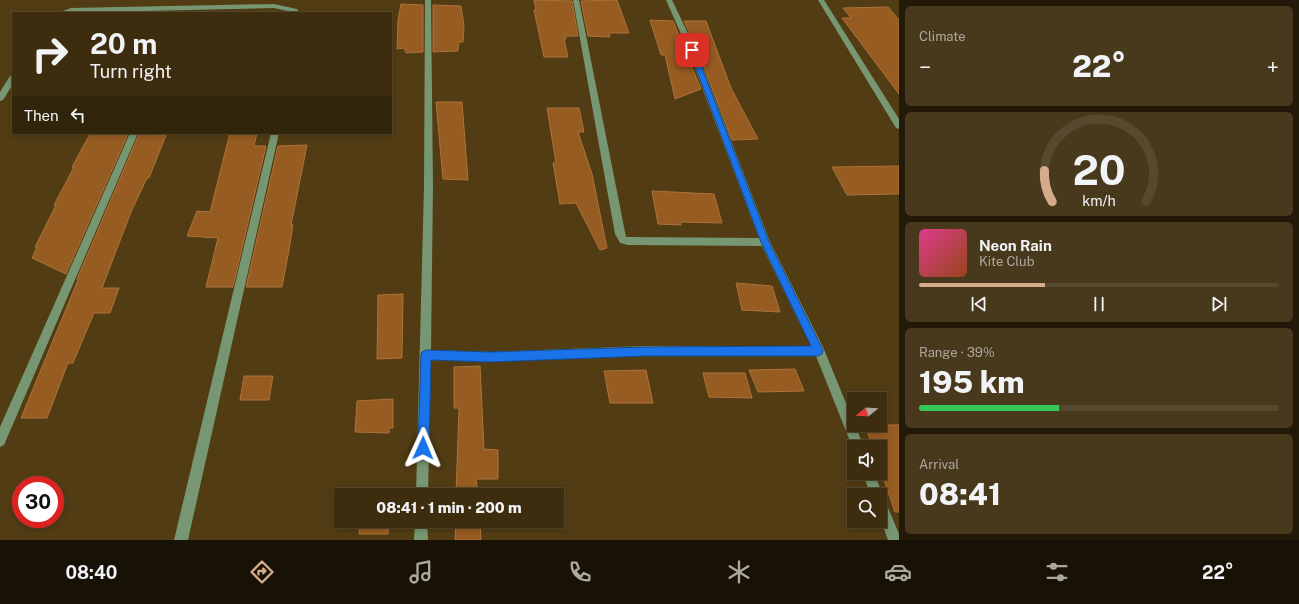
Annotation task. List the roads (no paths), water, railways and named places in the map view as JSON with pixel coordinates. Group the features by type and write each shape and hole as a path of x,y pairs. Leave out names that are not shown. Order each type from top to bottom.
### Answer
{"street":[{"path":"422,488 426,355 429,89 428,0"},
{"path":"576,0 620,234 623,240 765,242"},
{"path":"669,0 692,50 765,242 818,351 855,440"},
{"path":"821,0 899,126"},
{"path":"64,12 71,10 188,11 274,6 295,10 296,12"},
{"path":"0,98 12,80"},
{"path":"0,441 134,134"},
{"path":"181,540 275,134"},
{"path":"426,355 490,357 645,352 818,351"},
{"path":"887,519 896,540"},
{"path":"421,528 421,540"}]}
